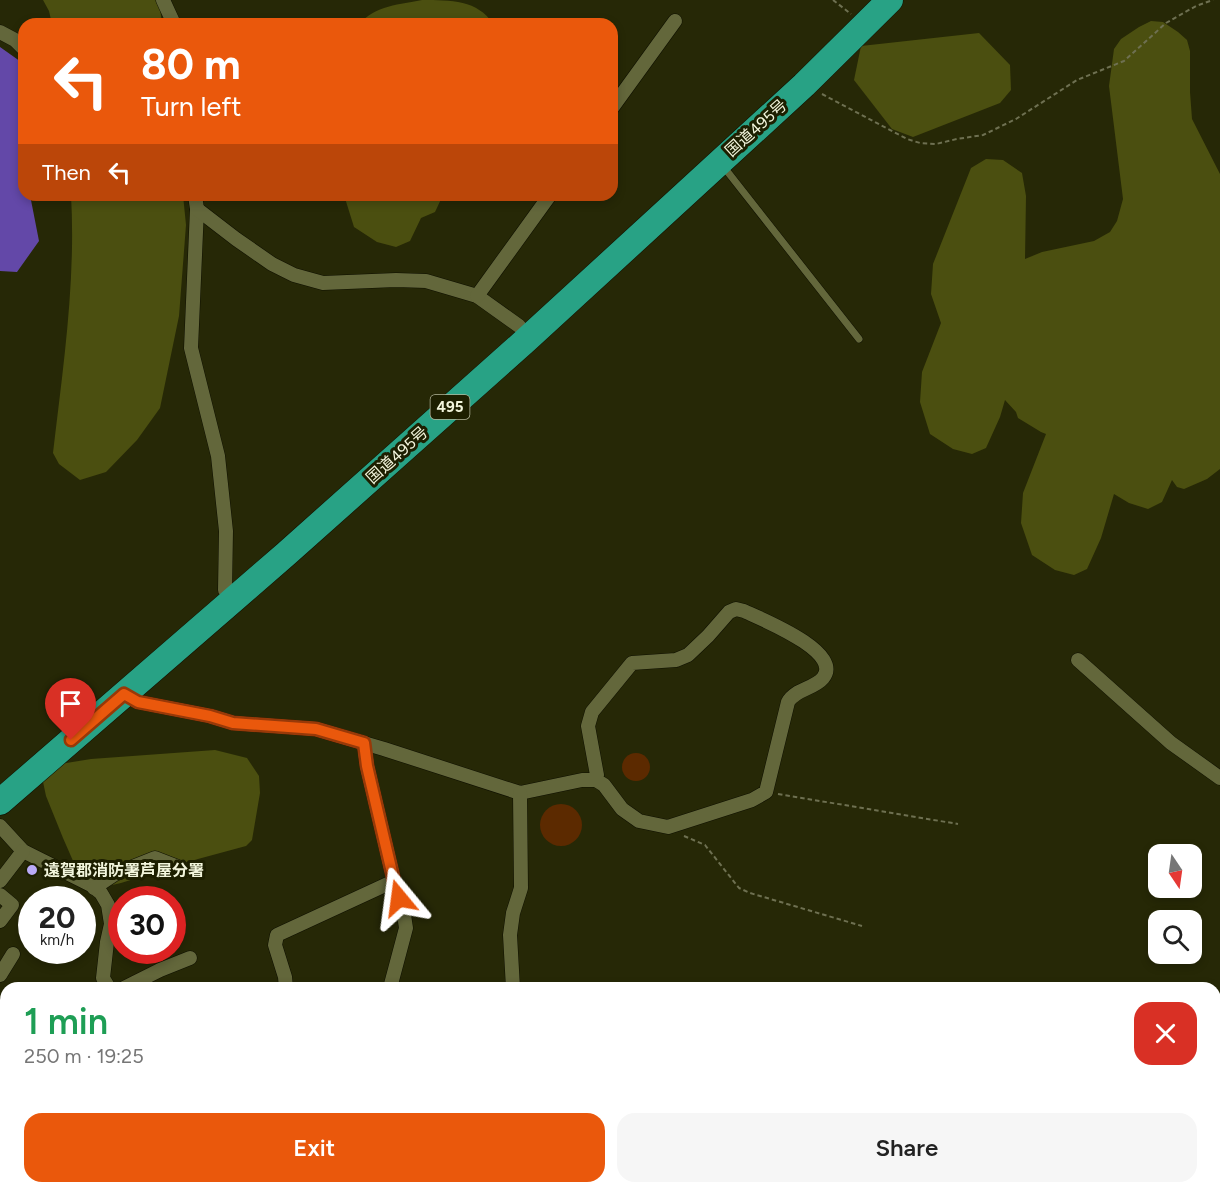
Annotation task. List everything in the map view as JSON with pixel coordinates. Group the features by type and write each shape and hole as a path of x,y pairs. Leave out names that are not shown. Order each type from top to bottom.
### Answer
{"highway":[{"name":"国道495号","path":"0,785 225,590 858,19 889,0"},
{"name":"国道495号","path":"0,802 286,554 526,340 804,85 889,0"}],"street":[{"path":"163,0 171,18"},
{"path":"618,100 675,21"},
{"path":"0,32 18,43"},
{"path":"477,296 546,201"},
{"path":"196,202 236,239 272,264 294,275 323,283 426,281 477,296 519,326"},
{"path":"196,202 192,348 218,456 226,531 225,590"},
{"path":"124,694 138,702 210,716 233,723 316,729 520,793 582,780 596,780 604,785 621,809 639,821 668,827 752,800 766,792 788,702 791,696 825,676 826,666 823,658 805,641 736,609 729,612 688,655 676,660 632,663 592,712 588,726 596,780"},
{"path":"1078,660 1171,743 1220,778"},
{"path":"364,743 367,766 406,928 392,982"},
{"path":"513,982 510,935 513,913 521,888 520,793"},
{"path":"0,826 22,851 91,886"},
{"path":"0,881 22,851"},
{"path":"96,887 115,874 155,858 186,870"},
{"path":"285,982 275,945 277,935 394,881"},
{"path":"96,889 108,905 110,914 111,924 103,978 105,982"},
{"path":"0,895 12,905 0,921"},
{"path":"0,975 13,954"},
{"path":"136,982 190,958"}],"lane":[{"path":"720,162 859,339"}],"path":[{"path":"833,0 858,19"},
{"path":"804,85 920,143 936,144 983,135 1016,119 1077,80 1124,61 1166,23 1196,6 1213,0"},
{"path":"766,792 958,824"},
{"path":"668,827 705,845 739,888 862,926"}],"green space":[{"path":"43,0 159,0 161,18 51,18"},
{"path":"422,0 453,1 472,6 488,18 366,18 372,13"},
{"path":"1151,21 1163,22 1187,40 1190,51 1192,119 1220,174 1220,469 1207,479 1184,489 1177,487 1172,480 1162,502 1148,509 1129,503 1114,494 1101,538 1087,569 1074,575 1055,570 1032,555 1021,523 1023,493 1046,434 1018,418 1016,412 1005,400 986,448 972,454 953,449 930,434 920,402 922,372 941,323 931,294 933,264 971,168 986,159 1003,160 1022,173 1026,196 1025,259 1042,252 1094,241 1110,232 1117,221 1123,199 1109,86 1114,49 1121,39"},
{"path":"979,33 1010,65 1011,90 1000,103 913,137 892,129 854,80 861,46"},
{"path":"71,201 184,201 186,225 179,316 160,408 137,440 106,472 80,480 59,464 53,453 70,292"},
{"path":"346,201 440,201 435,212 421,218 410,241 396,247 377,242 354,227"},
{"path":"215,750 247,758 259,776 260,793 252,840 246,846 99,888 77,870 46,796 42,777 48,766 91,759"}],"shaded area":[{"path":"0,47 18,60 18,201 31,201 39,241 17,272 0,271"}],"building":[{"path":"636,753 646,757 650,767 646,777 636,781 626,777 622,767 626,757"},
{"path":"561,804 576,810 582,825 576,840 561,846 546,840 540,825 546,810"}],"place":[{"name":"遠賀郡消防署芦屋分署","path":"32,870"}],"route":[{"path":"71,740 124,694 138,702 210,716 233,723 316,729 364,743 367,766 399,898"}]}
